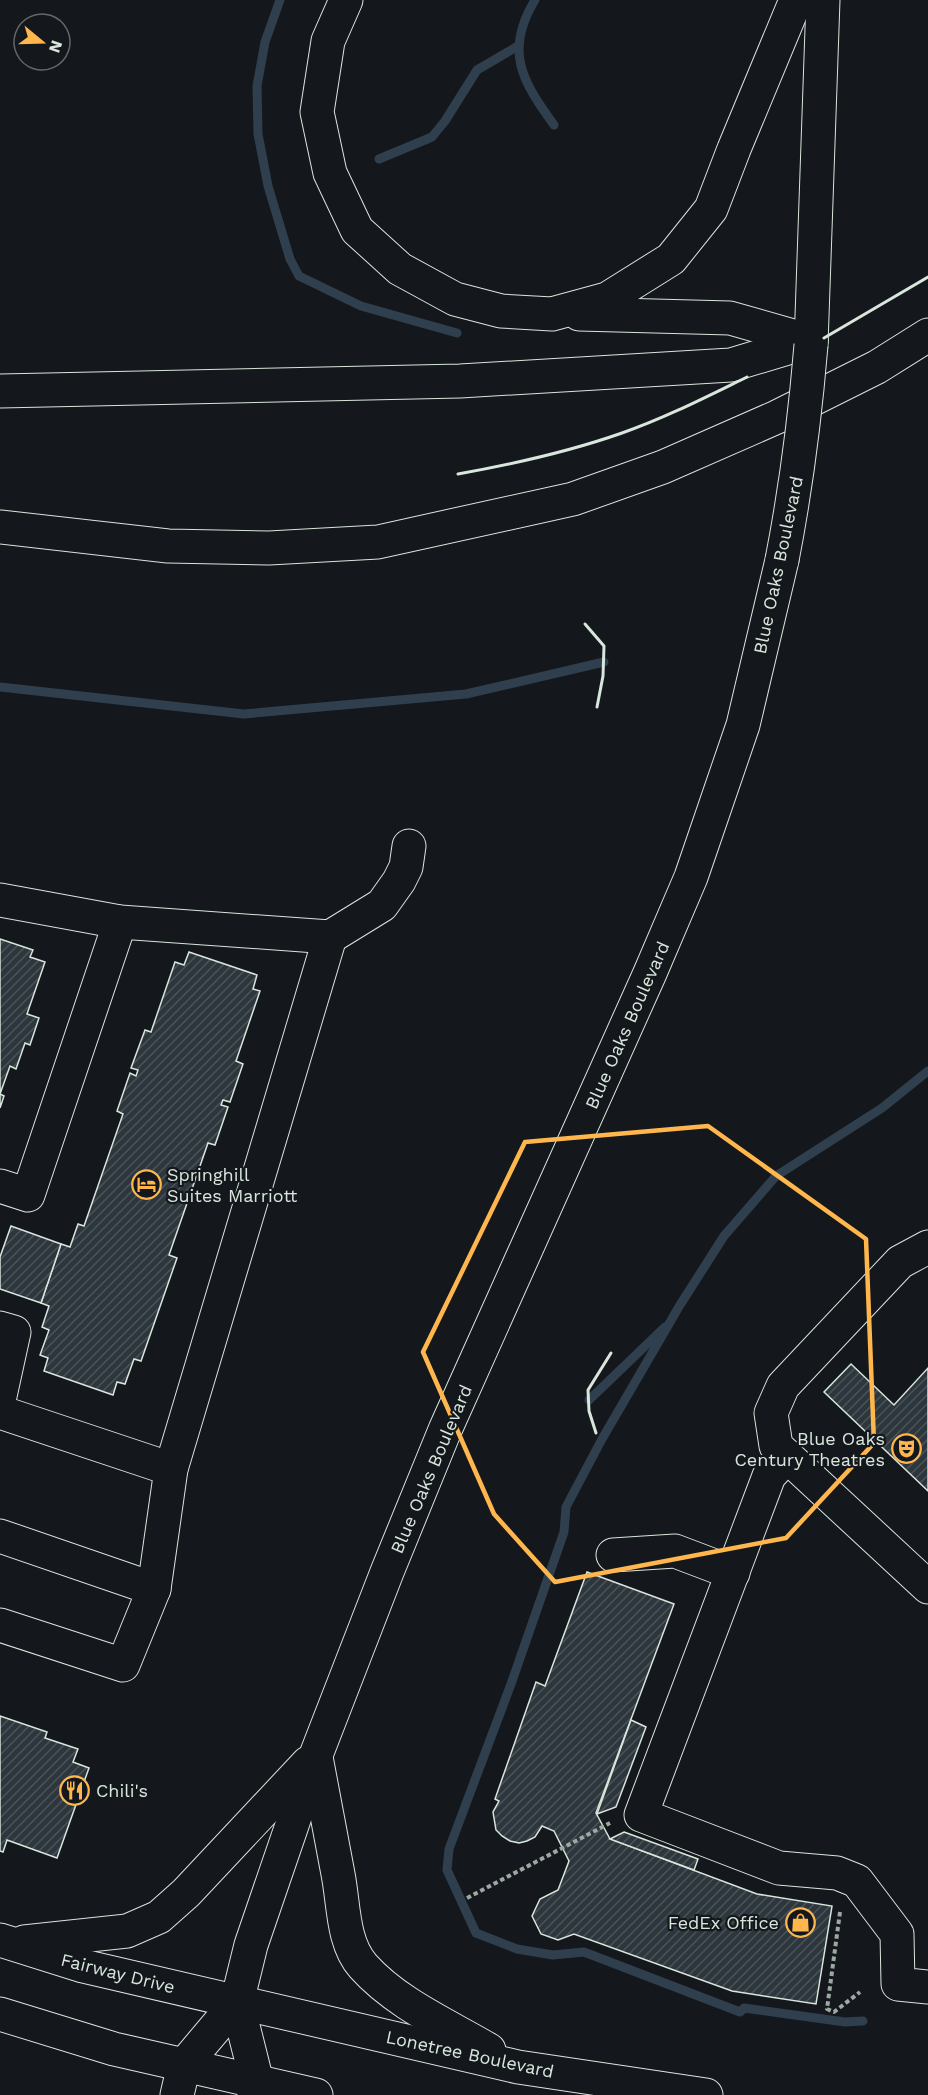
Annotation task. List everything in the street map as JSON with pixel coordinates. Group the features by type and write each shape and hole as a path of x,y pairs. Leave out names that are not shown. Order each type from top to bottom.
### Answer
{"main road":[{"path":"346,0 328,41 317,112 330,173 357,230 400,269 455,299 501,311 730,318 811,343"},
{"path":"552,314 607,299 671,259 711,209 796,0"},
{"name":"Blue Oaks Boulevard","path":"180,2080 237,2002 251,1945 316,1755 445,1430 691,877 742,724 782,560 795,494 805,420 811,343 823,0"},
{"path":"0,527 168,546 280,548 378,542 410,536 573,499 663,467 787,412 877,367 928,335"},
{"path":"0,391 460,381 731,365 811,343"},
{"path":"0,900 120,922 330,937 382,904 406,867 409,846"},
{"path":"0,1186 28,1195 120,922"},
{"path":"0,1625 123,1665 154,1589 171,1469 330,937"},
{"path":"928,1247 900,1262 783,1386 771,1413 776,1446 928,1587"},
{"path":"0,1328 14,1332 0,1396"},
{"path":"0,1412 171,1469"},
{"path":"787,1456 769,1476 641,1815 779,1868 837,1873 857,1881 897,1934 898,1984 928,1987"},
{"path":"0,1536 154,1589"},
{"path":"613,1555 675,1551 733,1573"},
{"path":"7,1941 126,1931 159,1917 186,1893 316,1755"},
{"path":"316,1755 345,1925 349,1940 362,1965 394,1994 518,2067"},
{"name":"Fairway Drive","path":"7,1941 83,1966 237,2002"},
{"name":"Blue Oaks Boulevard","path":"237,2002 255,2089"},
{"name":"Lonetree Boulevard","path":"237,2002 518,2067 706,2095"},
{"path":"0,2014 114,2049 180,2080 316,2095"}],"path":[{"path":"467,1898 618,1819"},
{"path":"841,1904 827,2009 834,2012 860,1992"}],"highlighted area":[{"path":"708,1126 866,1239 874,1443 786,1538 555,1582 494,1514 423,1352 525,1142"}],"building":[{"path":"0,939 33,950 30,957 45,962 27,1014 39,1018 30,1045 25,1043 16,1069 10,1066 0,1094"},
{"name":"Springhill Suites Marriott","path":"189,952 257,975 253,989 260,991 236,1061 243,1064 230,1102 223,1100 221,1105 228,1107 215,1145 208,1143 169,1255 177,1258 141,1361 134,1359 125,1384 117,1382 113,1395 44,1371 48,1358 40,1355 49,1330 42,1327 49,1306 41,1303 61,1244 70,1247 78,1224 84,1226 123,1114 117,1111 130,1073 136,1076 138,1070 131,1068 145,1030 151,1032 175,962 184,965"},
{"path":"0,1094 4,1096 0,1108"},
{"path":"11,1226 61,1244 41,1303 0,1289 0,1257"},
{"name":"Blue Oaks Century Theatres","path":"851,1364 894,1405 928,1368 928,1491 824,1392"},
{"path":"587,1572 674,1604 596,1813 610,1839 757,1894 832,1906 816,2004 732,1991 574,1934 558,1940 541,1934 532,1916 540,1899 558,1890 569,1861 554,1831 542,1826 535,1837 527,1841 519,1843 510,1841 496,1830 493,1812 499,1801 495,1799 536,1682 545,1686"},
{"path":"0,1716 47,1732 45,1738 78,1749 73,1762 89,1768 57,1858 7,1840 3,1852 0,1851"},
{"path":"631,1720 646,1727 616,1807 597,1814"},
{"path":"624,1832 698,1859 694,1870 610,1839"}],"waterway":[{"path":"280,0 265,42 257,86 258,134 268,186 290,259 299,276 361,306 457,333"},
{"path":"535,0 520,35 521,65 533,94 554,125"},
{"path":"379,159 432,137 445,121 477,70 518,46"},
{"path":"0,687 244,714 466,694 604,662"},
{"path":"863,2021 845,2022 744,2008 740,2012 584,1952 553,1955 517,1949 476,1933 447,1870 449,1849 511,1684 564,1532 566,1507 602,1439 680,1305 724,1236 776,1176 882,1108 928,1071"},
{"path":"589,1400 665,1327"}],"wall":[{"path":"824,338 928,277"},
{"path":"458,474 541,457 602,440 670,414 747,377"},
{"path":"585,624 604,646 603,676 597,707"},
{"path":"596,1433 589,1411 588,1390 611,1353"}],"place":[{"name":"Springhill Suites Marriott","path":"146,1184"},
{"name":"Blue Oaks Century Theatres","path":"906,1448"},
{"name":"Chili's","path":"75,1790"},
{"name":"FedEx Office","path":"800,1922"}]}
